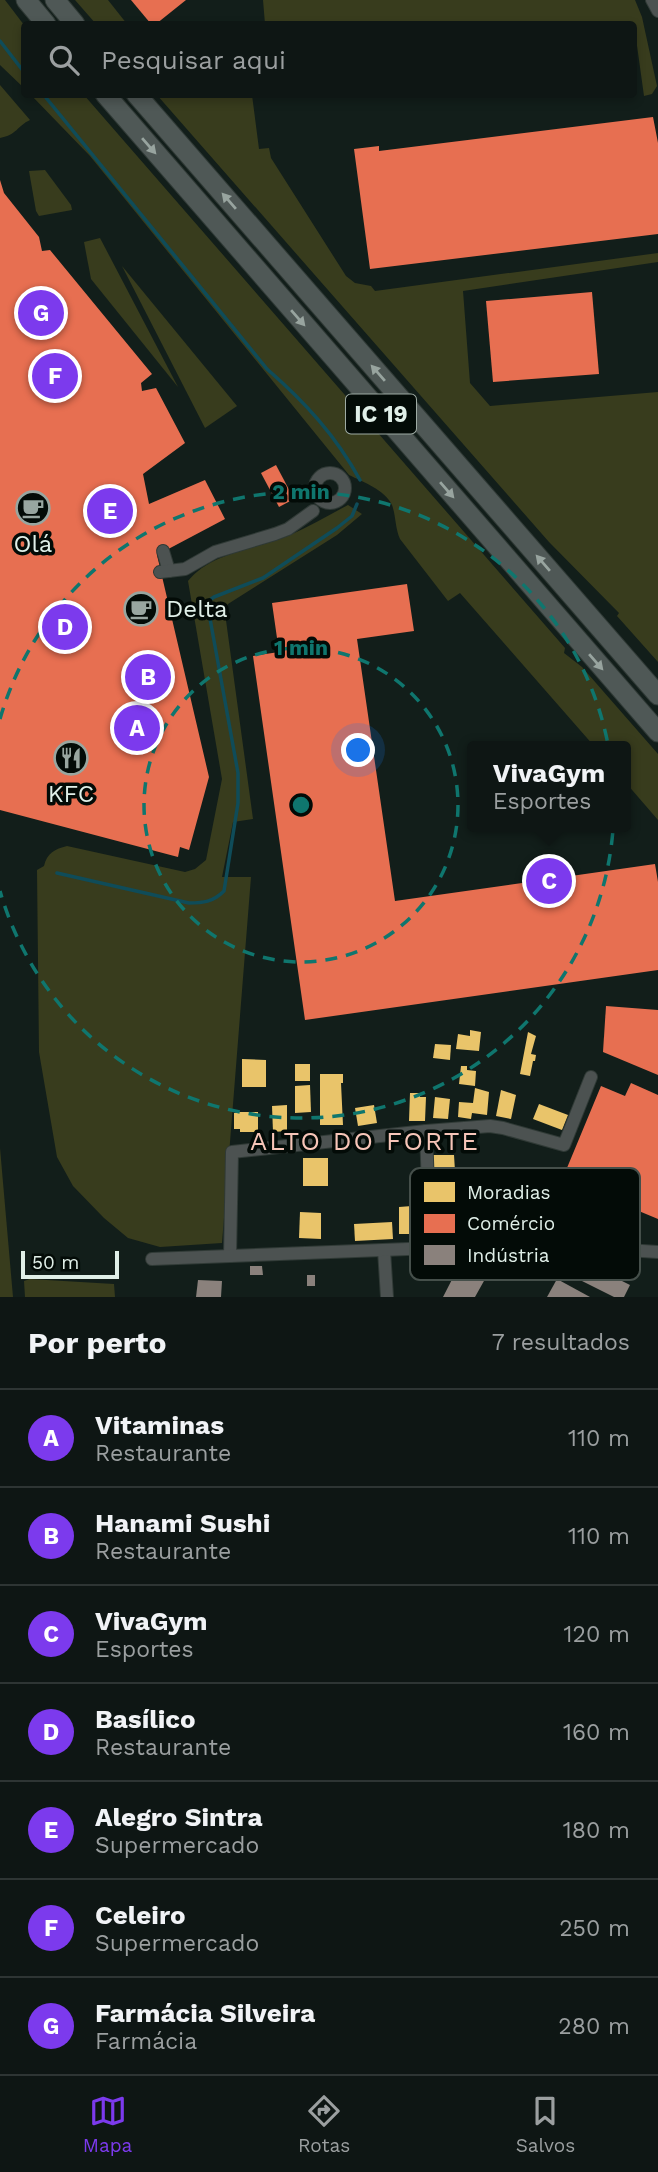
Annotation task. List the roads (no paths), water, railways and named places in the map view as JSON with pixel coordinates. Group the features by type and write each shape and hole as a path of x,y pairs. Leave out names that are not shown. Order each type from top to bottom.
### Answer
{"highway":[{"path":"26,0 44,21"},
{"path":"55,0 72,21"},
{"name":"IC 19","path":"107,98 658,732"},
{"name":"IC 19","path":"139,98 658,695"}],"street":[{"path":"652,0 658,11"},
{"path":"163,551 164,571 185,569 215,552 288,529 313,511"},
{"path":"230,1256 232,1152 475,1127 503,1128 564,1145 591,1077"},
{"path":"426,1131 427,1168"},
{"path":"152,1259 410,1250"},
{"path":"384,1251 387,1297"},
{"path":"640,1251 658,1252"}],"waterway":[{"path":"0,41 21,68"},
{"path":"46,98 267,369 319,420 360,480"},
{"path":"57,873 189,903 208,901 224,891 238,803 238,773 207,602 263,578 337,528 352,516 357,504"}],"place":[{"name":"Farmácia Silveira","path":"41,313"},
{"name":"Celeiro","path":"55,376"},
{"name":"Olá","path":"33,508"},
{"name":"Alegro Sintra","path":"110,511"},
{"name":"Delta","path":"141,609"},
{"name":"Basílico","path":"65,627"},
{"name":"Hanami Sushi","path":"148,677"},
{"name":"Vitaminas","path":"137,728"},
{"name":"KFC","path":"71,758"},
{"name":"VivaGym","path":"549,881"}],"district":[{"name":"ALTO DO FORTE","path":"365,1141"}]}
